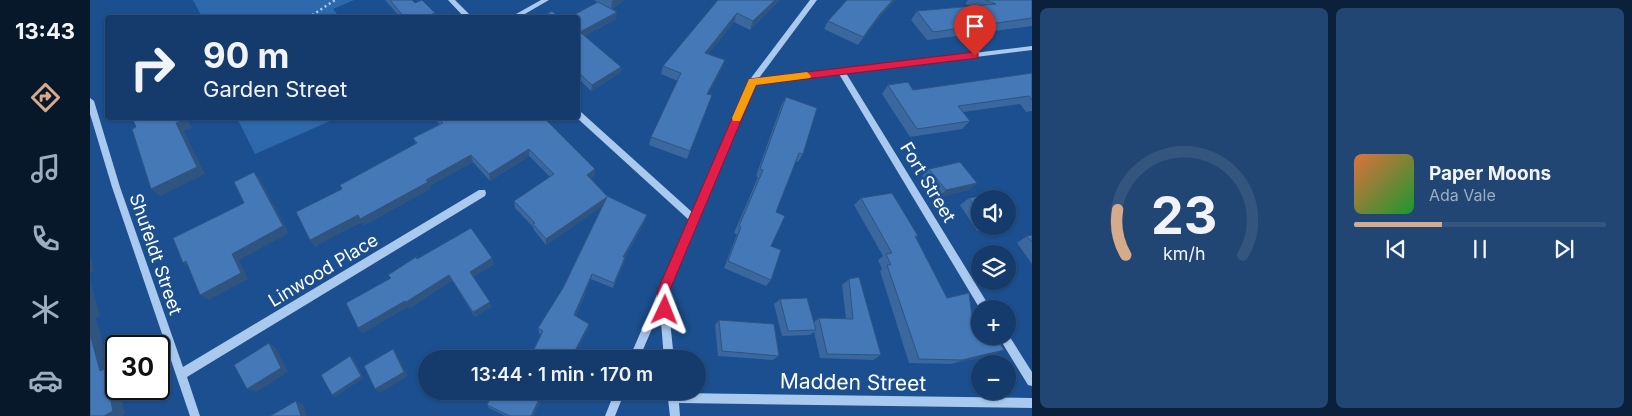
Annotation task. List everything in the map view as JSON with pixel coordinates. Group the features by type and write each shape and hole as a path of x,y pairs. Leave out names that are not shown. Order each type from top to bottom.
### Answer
{"street":[{"path":"451,0 467,15"},
{"path":"518,15 546,0"},
{"path":"638,350 752,82 814,0"},
{"path":"752,82 1032,48"},
{"name":"Fort Street","path":"842,72 981,300"},
{"name":"Shufeldt Street","path":"90,101 116,187 195,416"},
{"path":"580,116 694,219"},
{"name":"Linwood Place","path":"181,374 482,193"},
{"path":"663,292 668,350"},
{"path":"1010,345 1032,381"},
{"name":"Madden Street","path":"706,396 1032,403"},
{"path":"610,416 616,400"},
{"path":"673,400 675,416"}],"path":[{"path":"312,15 335,0"}],"shaded area":[{"path":"193,0 354,0 333,9 338,15 201,15"},
{"path":"238,120 332,120 255,154"}],"building":[{"path":"390,0 412,0 415,3 422,0 435,13 432,14 433,15 402,15"},
{"path":"718,0 775,0 753,21 737,13 705,53 725,60 707,94 712,95 690,151 651,137 681,73 663,66"},
{"path":"847,0 893,0 863,37 828,21"},
{"path":"985,0 1032,0 1032,18 933,32 917,11 996,4"},
{"path":"598,2 617,12 580,32 580,15 574,15"},
{"path":"552,11 557,15 545,15"},
{"path":"580,32 621,67 592,85 580,74"},
{"path":"1032,73 1032,100 1029,96 958,106 970,121 917,129 888,85 908,82 913,90"},
{"path":"786,97 817,108 803,154 799,153 776,212 785,216 771,246 781,250 771,280 728,261 741,227 739,226 763,170 760,169"},
{"path":"133,120 184,120 176,123 197,167 151,189 132,129 136,127"},
{"path":"440,120 546,120 595,169 587,175 607,196 647,215 623,257 625,257 614,283 592,274 574,315 589,324 575,350 534,350 543,331 538,328 563,288 607,197 546,239 533,224 535,223 514,201 554,174 529,149 489,174 471,155 426,180 428,182 360,219 358,215 310,240 296,212 342,189 340,185 417,143 413,138 443,123"},
{"path":"960,162 977,183 946,190 929,169"},
{"path":"254,172 283,226 232,254 241,273 200,295 186,261 183,263 173,238 244,203 234,182"},
{"path":"892,193 918,236 915,236 947,298 969,293 971,345 1001,345 1004,350 983,355 971,355 971,358 962,360 919,359 887,265 891,265 886,254 892,253 861,198"},
{"path":"471,228 492,258 470,272 490,302 473,312 449,275 406,302 358,328 346,303 391,278 388,275 416,257 417,259"},
{"path":"1032,235 1032,242 1027,236"},
{"path":"859,277 881,355 827,354 819,318 853,319 849,279"},
{"path":"807,298 816,330 788,331 780,299"},
{"path":"719,320 774,324 779,356 722,351"},
{"path":"90,334 100,371 104,369 105,400 111,400 113,411 104,416 90,416"},
{"path":"269,343 281,368 247,389 234,365"},
{"path":"393,349 404,372 375,389 364,366"},
{"path":"350,356 361,376 332,395 321,375"},
{"path":"490,400 539,400 531,416 510,416 487,405"},
{"path":"296,401 301,416 270,416"}],"slow traffic":[{"path":"737,118 752,82 807,76"}],"route":[{"path":"665,310 663,292 752,82 975,56"}]}
